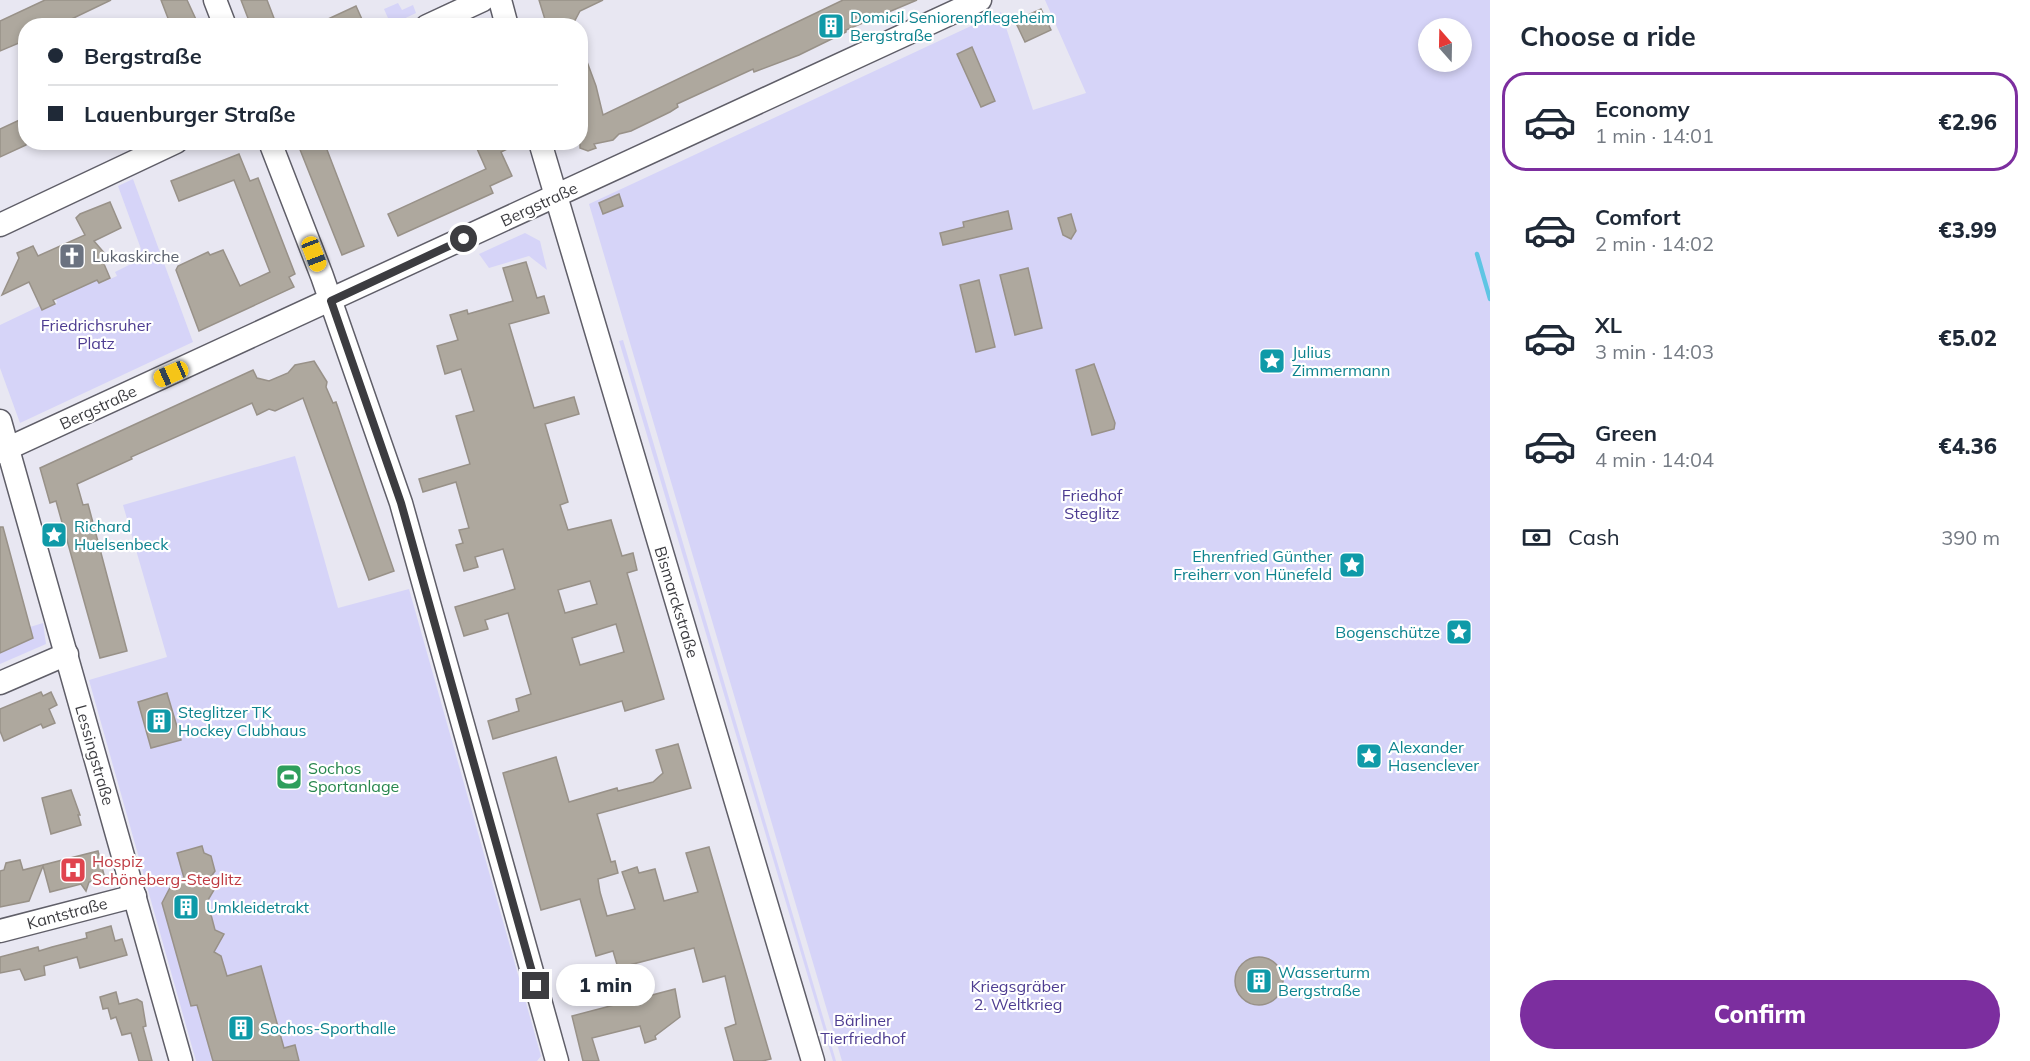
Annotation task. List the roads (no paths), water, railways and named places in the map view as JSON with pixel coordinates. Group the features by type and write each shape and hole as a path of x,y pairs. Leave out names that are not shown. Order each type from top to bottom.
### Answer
{"street":[{"path":"215,0 222,18"},
{"path":"444,18 483,0"},
{"path":"500,0 505,18"},
{"name":"Bergstraße","path":"4,450 980,0"},
{"path":"0,225 159,150"},
{"path":"273,150 331,301 401,503 557,1061"},
{"name":"Bismarckstraße","path":"542,150 813,1061"},
{"name":"Lessingstraße","path":"0,421 4,450 67,654 181,1061"},
{"path":"0,683 67,654"},
{"name":"Kantstraße","path":"0,931 135,896"}],"waterway":[{"path":"1477,254 1490,299"}],"place":[{"name":"Domicil Seniorenpflegeheim Bergstraße","path":"831,26"},
{"name":"Lukaskirche","path":"72,256"},
{"name":"Julius Zimmermann","path":"1272,361"},
{"name":"Richard Huelsenbeck","path":"54,535"},
{"name":"Ehrenfried Günther Freiherr von Hünefeld","path":"1352,565"},
{"name":"Bogenschütze","path":"1459,632"},
{"name":"Steglitzer TK Hockey Clubhaus","path":"159,721"},
{"name":"Alexander Hasenclever","path":"1369,756"},
{"name":"Sochos Sportanlage","path":"289,777"},
{"name":"Hospiz Schöneberg-Steglitz","path":"73,870"},
{"name":"Umkleidetrakt","path":"186,907"},
{"name":"Wasserturm Bergstraße","path":"1259,981"},
{"name":"Sochos-Sporthalle","path":"241,1028"}],"park label":[{"name":"Friedrichsruher Platz","path":"96,334"},
{"name":"Friedhof Steglitz","path":"1092,504"},
{"name":"Kriegsgräber 2. Weltkrieg","path":"1018,995"},
{"name":"Bärliner Tierfriedhof","path":"863,1029"}]}
